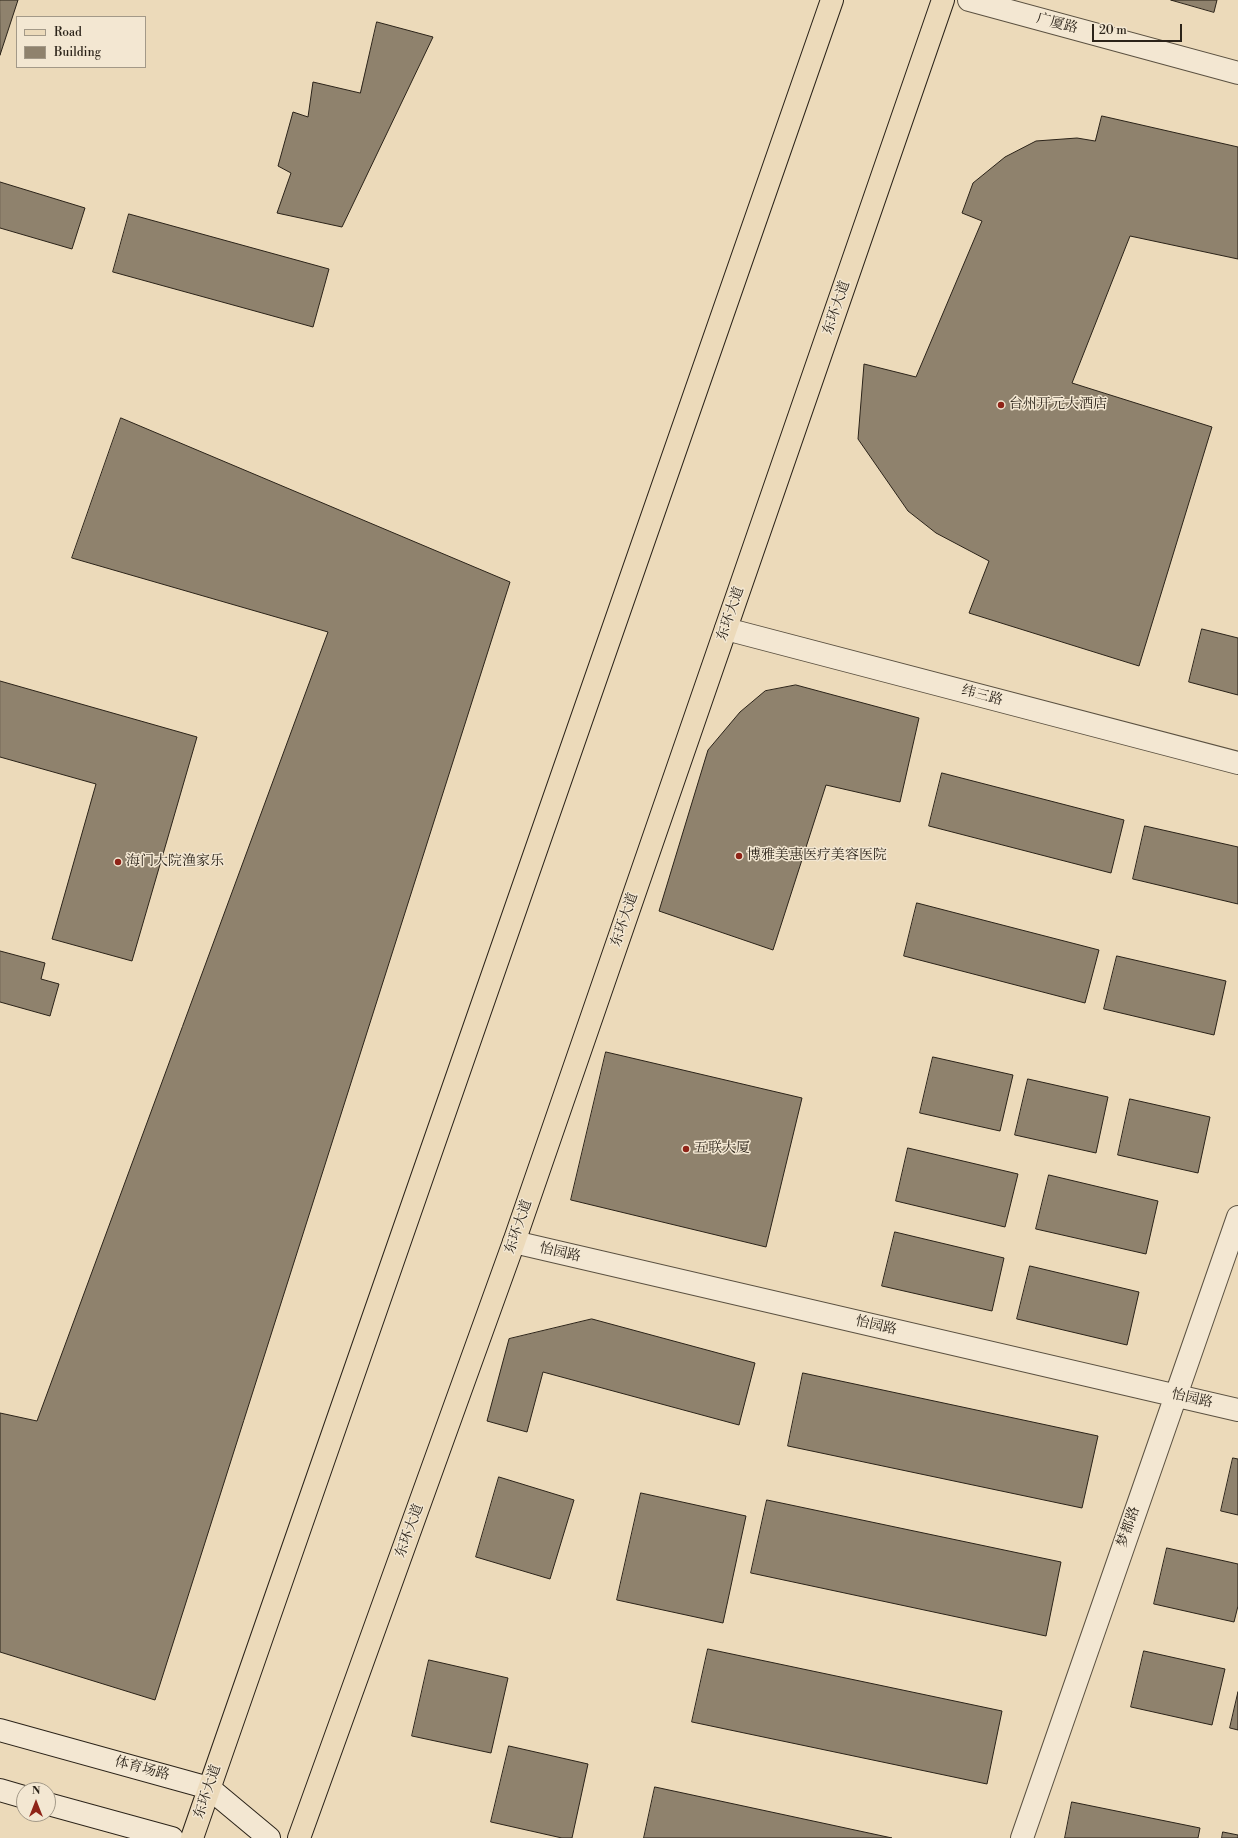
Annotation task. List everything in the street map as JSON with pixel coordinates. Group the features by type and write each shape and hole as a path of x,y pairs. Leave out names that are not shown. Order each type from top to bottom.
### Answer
{"main road":[{"name":"东环大道","path":"192,1838 832,0"},
{"name":"东环大道","path":"299,1838 514,1242 943,0"}],"street":[{"name":"广厦路","path":"969,0 1238,73"},
{"name":"纬三路","path":"726,629 1238,762"},
{"name":"梦都路","path":"1022,1838 1238,1217"},
{"name":"怡园路","path":"514,1242 1238,1410"},
{"name":"体育场路","path":"0,1730 209,1788 269,1838"},
{"path":"0,1790 16,1795"},
{"path":"56,1806 172,1838"}],"building":[{"path":"0,0 18,0 0,55"},
{"path":"1171,0 1217,0 1214,12"},
{"path":"377,22 433,37 342,227 277,213 291,173 278,166 293,112 308,117 313,82 360,93"},
{"name":"台州开元大酒店","path":"1102,116 1238,147 1238,259 1130,236 1072,383 1212,427 1139,666 969,613 989,561 936,533 908,511 858,439 864,364 916,377 982,221 962,213 973,183 1005,157 1036,141 1077,138 1095,141"},
{"path":"0,182 85,208 72,249 0,228"},
{"path":"129,214 329,269 313,327 113,272"},
{"path":"121,418 510,582 155,1700 0,1652 0,1413 37,1421 328,632 72,558"},
{"path":"1202,629 1238,638 1238,695 1189,682"},
{"name":"海门大院渔家乐","path":"0,681 197,737 132,961 52,939 96,784 0,757"},
{"name":"博雅美惠医疗美容医院","path":"796,685 919,718 900,802 826,785 773,950 659,911 708,750 740,712 765,691"},
{"path":"942,773 1124,820 1111,873 929,826"},
{"path":"1145,826 1238,847 1238,904 1133,879"},
{"path":"917,903 1099,950 1085,1003 904,956"},
{"path":"0,951 45,963 41,979 59,984 50,1016 0,1002"},
{"path":"1117,956 1226,981 1214,1035 1104,1009"},
{"name":"五联大厦","path":"606,1052 802,1098 766,1247 571,1200"},
{"path":"933,1057 1013,1075 1000,1131 920,1113"},
{"path":"1028,1079 1108,1097 1096,1153 1015,1135"},
{"path":"1130,1099 1210,1117 1198,1173 1118,1155"},
{"path":"908,1148 1018,1174 1005,1227 896,1201"},
{"path":"1049,1175 1158,1201 1146,1254 1036,1229"},
{"path":"895,1232 1004,1258 992,1311 882,1286"},
{"path":"1030,1266 1139,1292 1127,1345 1017,1319"},
{"path":"592,1319 755,1363 739,1425 543,1372 527,1432 487,1421 509,1339"},
{"path":"803,1373 1098,1436 1082,1508 788,1446"},
{"path":"1233,1458 1238,1459 1238,1515 1221,1511"},
{"path":"499,1477 574,1500 550,1579 476,1557"},
{"path":"641,1493 746,1516 723,1623 617,1600"},
{"path":"767,1500 1061,1562 1046,1636 751,1573"},
{"path":"1167,1548 1238,1564 1238,1606 1234,1622 1154,1604"},
{"path":"708,1649 1002,1711 987,1784 692,1722"},
{"path":"1144,1651 1225,1669 1212,1725 1131,1707"},
{"path":"429,1660 508,1678 491,1753 412,1736"},
{"path":"1238,1692 1238,1730 1230,1728"},
{"path":"509,1746 588,1764 572,1838 562,1838 491,1822"},
{"path":"655,1787 892,1838 644,1838"},
{"path":"1072,1802 1200,1828 1198,1838 1065,1838"},
{"path":"1223,1832 1238,1835 1238,1838 1222,1838"}],"place":[{"name":"台州开元大酒店","path":"1001,405"},
{"name":"博雅美惠医疗美容医院","path":"739,856"},
{"name":"海门大院渔家乐","path":"118,862"},
{"name":"五联大厦","path":"686,1149"}]}
